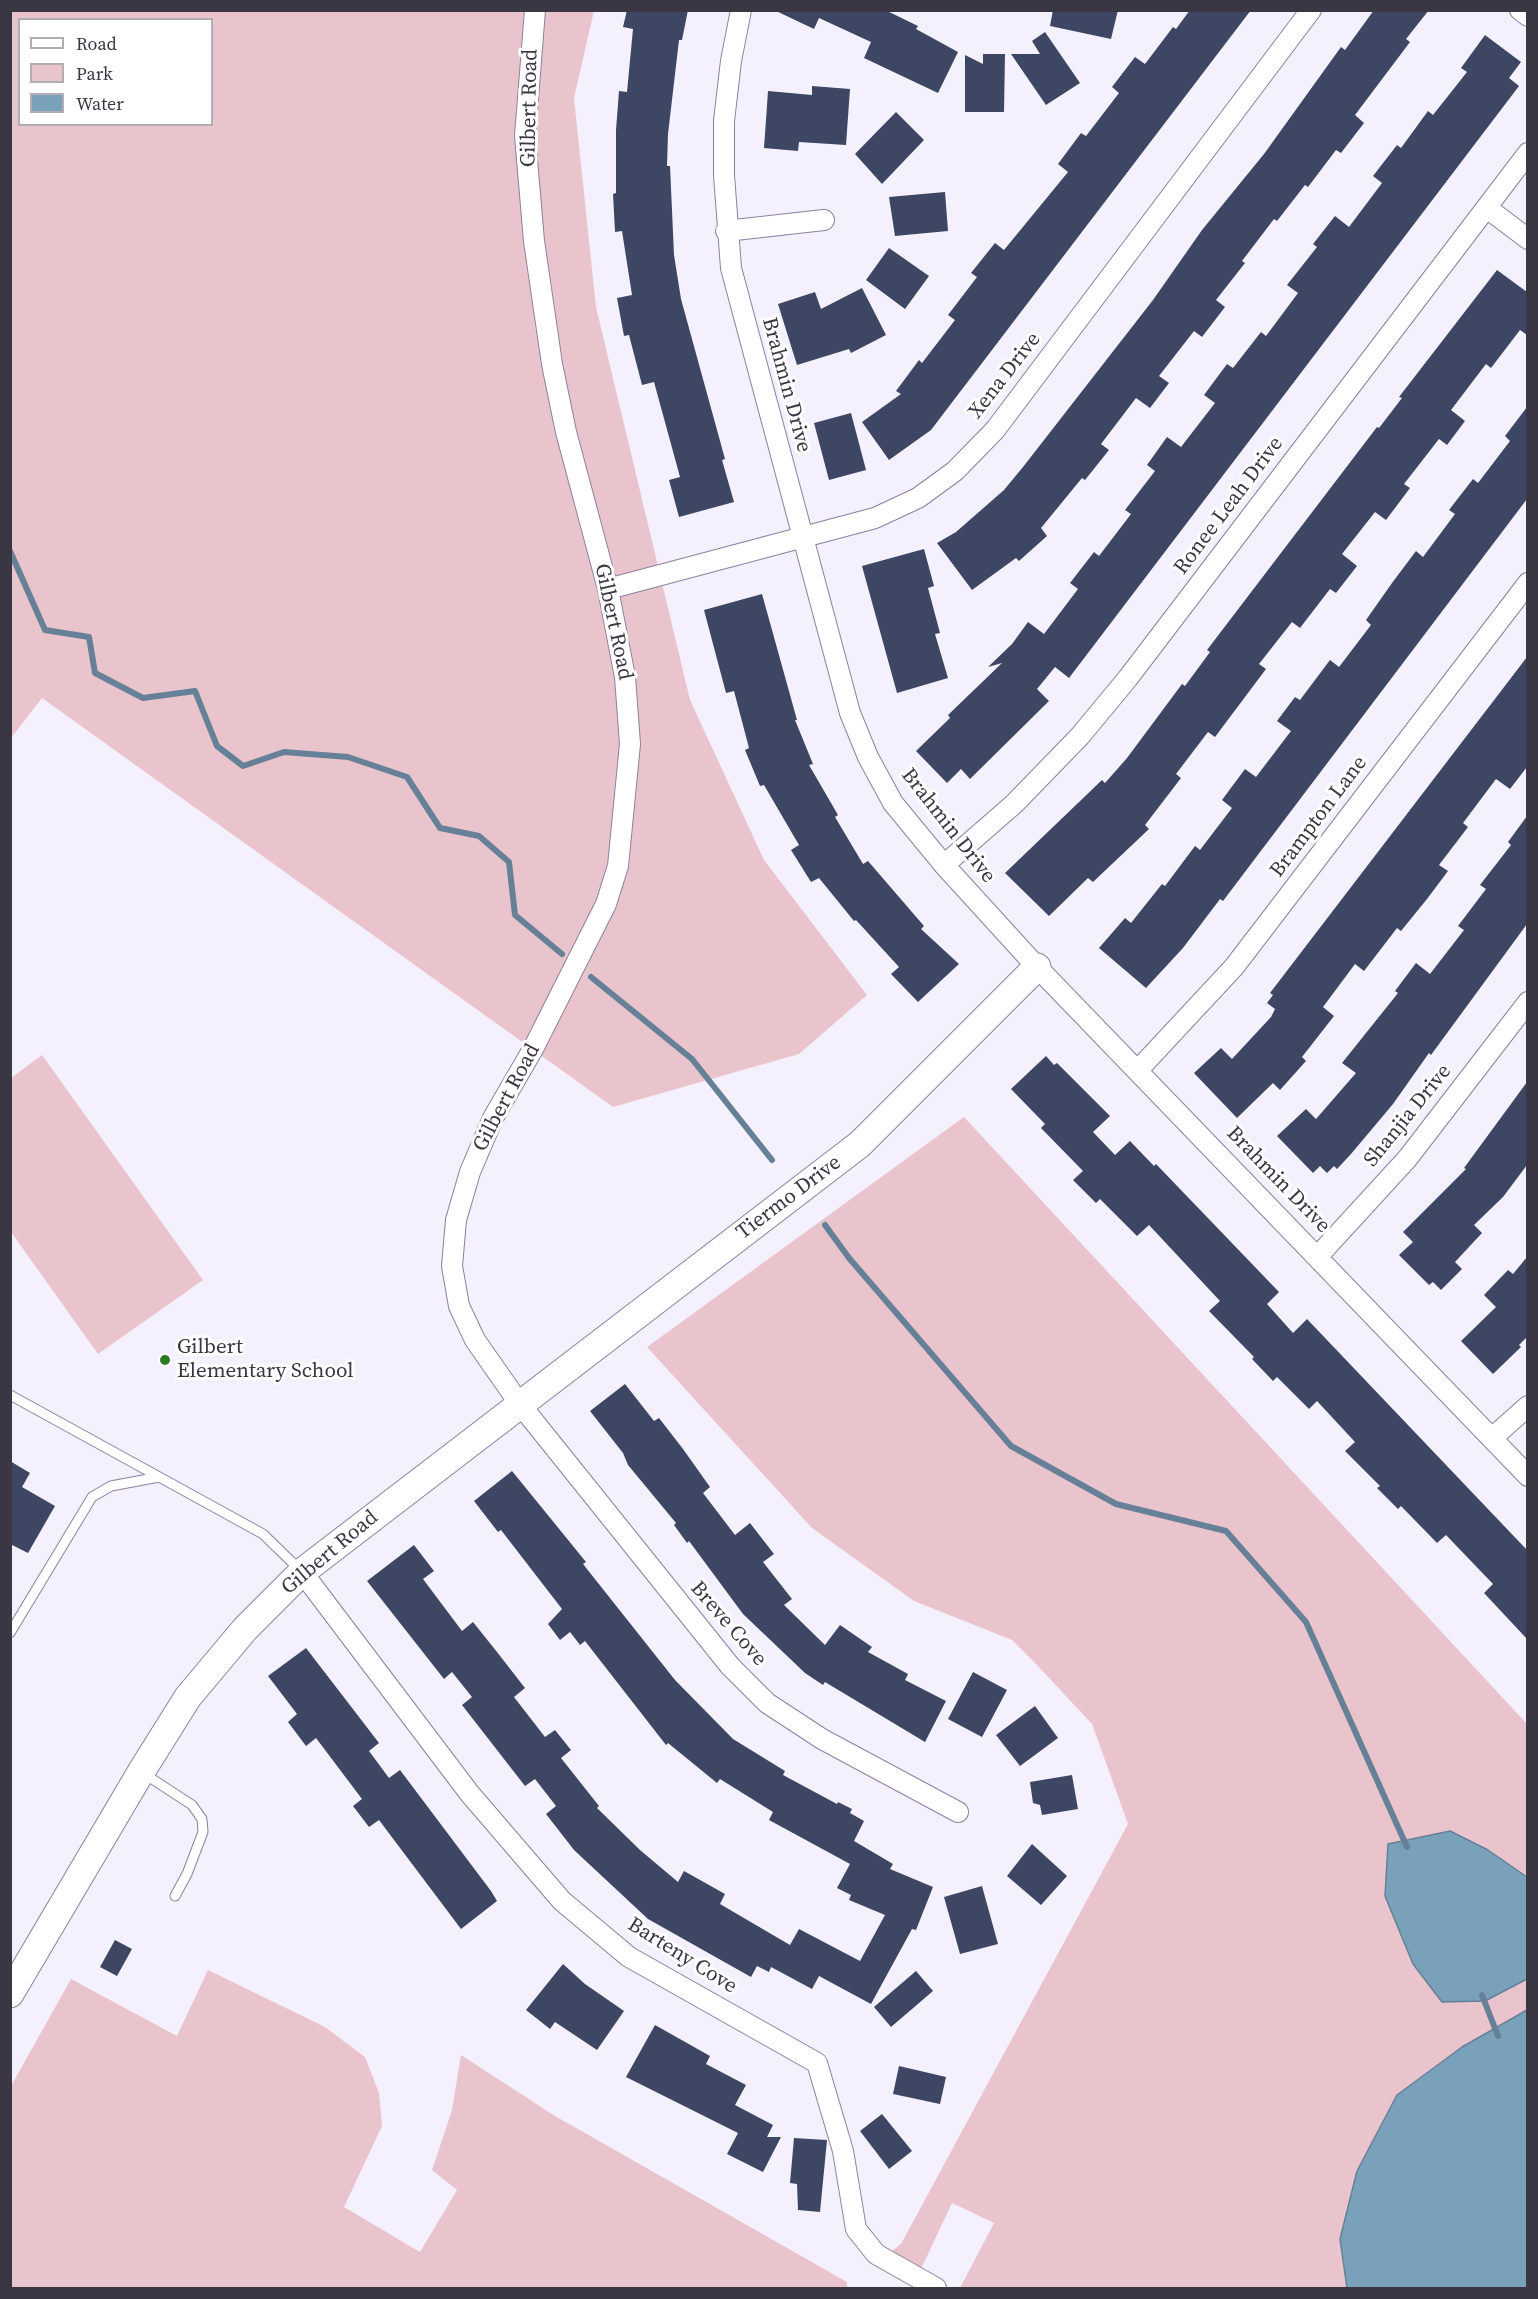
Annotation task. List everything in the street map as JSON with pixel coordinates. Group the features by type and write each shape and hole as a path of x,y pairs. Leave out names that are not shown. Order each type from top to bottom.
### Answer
{"street":[{"name":"Gilbert Road","path":"10,1994 188,1697 245,1629 302,1572 519,1403 475,1340 459,1306 453,1266 456,1220 470,1172 493,1118 533,1049 595,929 618,866 630,744 629,709 608,589 566,432 552,364 534,242 525,136 535,10"},
{"name":"Brahmin Drive","path":"741,10 731,61 724,121 726,231 739,304 850,713 868,758 893,803 944,865 1037,967 1318,1256 1527,1476"},
{"name":"Xena Drive","path":"608,589 874,518 918,498 963,463 995,430 1311,10"},
{"path":"1520,10 1527,16"},
{"name":"Ronee Leah Drive","path":"944,865 1014,804 1080,736 1128,678 1527,153"},
{"path":"1487,208 1527,238"},
{"path":"726,231 824,220"},
{"name":"Brampton Lane","path":"1138,1070 1234,967 1527,583"},
{"name":"Tiermo Drive","path":"519,1403 860,1144 1037,967"},
{"name":"Shanjia Drive","path":"1318,1256 1407,1159 1527,1002"},
{"name":"Breve Cove","path":"519,1403 699,1631 767,1703 822,1739 958,1812"},
{"path":"1492,1438 1527,1406"},
{"name":"Barteny Cove","path":"302,1572 470,1794 562,1901 629,1957 817,2063 843,2151 856,2229 876,2254 936,2289"}],"lane":[{"path":"10,1395 263,1534 302,1572"},
{"path":"10,1633 92,1497 111,1486 159,1477"},
{"path":"141,1772 192,1804 202,1819 203,1832 187,1874 175,1896"}],"green space":[{"path":"11,11 594,11 574,98 596,307 690,700 764,860 867,995 799,1054 613,1107 42,698 11,738"},
{"path":"42,1055 203,1280 98,1354 11,1232 11,1078"},
{"path":"964,1117 1527,1724 1527,1877 1488,1850 1485,2001 1527,1979 1527,2010 1462,2047 1397,2095 1340,2239 1347,2288 960,2288 994,2223 952,2203 920,2271 892,2251 901,2244 1128,1824 1092,1724 1012,1640 914,1601 812,1528 647,1347"},
{"path":"208,1970 325,2027 365,2057 379,2093 382,2126 344,2207 420,2252 457,2190 432,2170 452,2110 461,2055 555,2116 847,2282 847,2288 11,2288 11,2086 71,1979 177,2036"}],"water":[{"path":"1450,1831 1488,1850 1527,1877 1527,1979 1485,2001 1442,2002 1413,1964 1385,1896 1388,1844"},
{"path":"1527,2010 1527,2288 1347,2288 1340,2239 1357,2171 1397,2095 1462,2047"}],"building":[{"path":"627,10 688,10 682,40 679,40 668,134 667,166 670,166 674,255 681,299 725,459 722,460 734,502 679,517 669,480 680,477 654,382 642,385 629,335 624,336 617,298 632,295 622,231 615,232 613,194 616,193 616,130 619,91 627,92 633,29 623,27"},
{"path":"774,10 885,10 918,26 916,29 958,52 938,93 864,58 871,42 819,18 814,29"},
{"path":"1053,10 1118,10 1111,39 1050,26"},
{"path":"1190,10 1251,10 931,430 889,460 862,422 901,394 896,391 919,360 922,363 955,320 948,315 977,277 971,273 995,243 1004,250 1068,172 1058,164 1081,133 1086,136 1119,93 1112,87 1135,57 1145,64 1173,27 1176,29"},
{"path":"1374,10 1429,10 1406,39 1410,42 1355,115 1364,123 1341,153 1336,150 1308,187 1305,185 1277,221 1274,219 1242,261 1245,263 1216,300 1225,307 1202,337 1194,331 1159,376 1169,383 1150,408 1136,398 1101,444 1109,450 1085,480 1082,478 1041,528 1047,536 1019,561 1016,558 972,590 937,543 956,532 1004,490 1023,467 1153,300 1202,230 1264,154 1341,47 1345,50"},
{"path":"1045,32 1080,83 1046,105 1011,54 1040,54 1032,41"},
{"path":"1485,35 1521,62 1509,78 1519,86 1069,678 1055,667 1037,689 1049,701 970,779 961,769 947,783 916,751 950,718 948,715 1002,663 988,667 1012,644 1028,622 1044,634 1078,589 1070,583 1094,552 1099,556 1131,514 1125,510 1155,471 1147,465 1167,437 1181,447 1215,403 1204,395 1227,364 1233,368 1261,332 1266,336 1298,293 1287,285 1317,247 1313,244 1335,216 1349,227 1382,183 1373,176 1397,145 1401,148 1428,111 1433,115 1467,72 1461,68"},
{"path":"983,54 1005,54 1004,112 965,112 965,55 983,64"},
{"path":"812,86 850,89 846,145 799,142 798,151 764,148 768,91 812,95"},
{"path":"896,112 924,140 882,184 855,154"},
{"path":"945,192 948,231 895,236 889,197"},
{"path":"889,248 929,276 905,309 866,280"},
{"path":"1497,270 1527,292 1527,335 1520,330 1491,368 1486,364 1451,410 1465,421 1447,445 1439,439 1404,484 1410,488 1386,520 1375,512 1342,554 1357,566 1336,593 1330,589 1300,628 1292,622 1259,664 1266,669 1215,737 1208,732 1176,774 1181,778 1145,825 1149,829 1093,882 1088,878 1049,916 1005,873 1102,780 1105,783 1127,758 1182,684 1185,686 1210,652 1207,650 1377,427 1379,428 1402,398 1399,397"},
{"path":"862,288 886,335 851,353 849,349 797,365 778,304 815,292 821,309"},
{"path":"1527,407 1527,499 1223,901 1220,899 1183,948 1146,988 1099,948 1125,918 1131,923 1162,884 1165,886 1195,846 1200,850 1232,808 1222,800 1245,769 1256,777 1291,731 1277,721 1295,697 1300,700 1330,660 1339,667 1371,625 1366,620 1392,583 1416,551 1423,557 1455,514 1449,510 1473,479 1478,483 1510,441 1505,436"},
{"path":"851,413 866,470 829,480 814,423"},
{"path":"924,549 934,586 928,588 940,633 935,634 948,678 897,693 862,566"},
{"path":"762,594 797,720 795,720 813,764 809,765 838,815 835,817 863,864 868,861 924,926 921,929 959,964 918,1002 891,974 899,967 856,920 854,921 819,878 811,882 791,850 799,845 764,785 760,786 745,750 749,748 734,691 726,693 704,610"},
{"path":"1527,657 1527,767 1510,789 1496,779 1463,823 1468,827 1439,865 1448,871 1427,899 1401,931 1397,928 1364,971 1355,964 1323,1007 1334,1016 1302,1057 1306,1061 1280,1090 1273,1083 1237,1118 1194,1073 1221,1048 1232,1059 1271,1017 1275,1009 1267,1003 1273,995 1270,993"},
{"path":"1527,816 1527,924 1431,1055 1429,1053 1393,1104 1351,1154 1337,1169 1334,1166 1327,1173 1320,1166 1313,1173 1277,1136 1306,1109 1316,1119 1356,1073 1342,1063 1398,993 1395,991 1416,963 1430,974 1464,930 1458,926 1486,889 1480,885 1511,845 1508,842"},
{"path":"1046,1056 1054,1065 1057,1063 1110,1116 1093,1132 1115,1155 1130,1141 1154,1166 1156,1164 1279,1292 1267,1304 1293,1333 1307,1319 1527,1550 1527,1639 1484,1593 1493,1584 1446,1535 1437,1543 1401,1506 1398,1509 1377,1488 1380,1486 1345,1451 1355,1442 1317,1401 1309,1409 1277,1377 1273,1381 1252,1359 1254,1357 1209,1311 1220,1301 1149,1225 1137,1236 1100,1199 1096,1203 1073,1180 1083,1171 1041,1128 1045,1124 1011,1089"},
{"path":"1527,1082 1527,1165 1503,1197 1474,1225 1482,1233 1455,1262 1462,1269 1441,1290 1433,1282 1429,1285 1399,1255 1413,1242 1403,1232 1466,1169 1464,1168"},
{"path":"1527,1257 1527,1337 1519,1345 1521,1347 1493,1374 1461,1341 1496,1307 1484,1295 1508,1270 1513,1274"},
{"path":"625,1384 654,1421 659,1418 683,1449 710,1487 703,1493 735,1535 750,1523 774,1554 763,1562 792,1599 784,1605 825,1645 840,1625 872,1647 868,1652 908,1674 905,1680 946,1701 925,1742 825,1682 823,1685 805,1673 743,1614 689,1541 687,1543 674,1525 676,1523 628,1465 623,1453 590,1411"},
{"path":"10,1461 30,1473 22,1487 55,1506 28,1553 10,1544"},
{"path":"512,1471 586,1562 583,1564 675,1680 733,1739 785,1771 783,1775 837,1804 838,1802 852,1809 850,1813 864,1821 854,1841 893,1864 890,1869 933,1887 916,1930 912,1929 871,2004 819,1976 812,1989 771,1967 769,1972 757,1966 751,1977 648,1919 574,1850 546,1814 556,1806 535,1779 525,1786 462,1705 472,1697 452,1672 444,1679 367,1581 414,1545 434,1571 423,1579 462,1631 473,1622 525,1688 514,1697 545,1737 555,1730 571,1750 561,1758 599,1806 597,1808 640,1850 678,1882 684,1871 725,1894 720,1904 790,1945 799,1929 860,1961 885,1915 849,1900 851,1895 837,1888 850,1864 769,1820 773,1812 720,1779 717,1783 668,1743 666,1745 585,1641 580,1645 570,1632 560,1640 548,1624 562,1609 501,1530 498,1532 474,1501"},
{"path":"306,1648 379,1743 369,1751 389,1778 400,1770 497,1901 461,1929 379,1820 369,1827 353,1806 362,1799 316,1738 306,1746 288,1722 297,1714 268,1676"},
{"path":"973,1672 1007,1690 982,1737 948,1719"},
{"path":"1035,1706 1058,1738 1020,1766 996,1735"},
{"path":"1072,1775 1078,1809 1042,1815 1040,1805 1033,1803 1030,1782"},
{"path":"1032,1844 1067,1876 1041,1905 1007,1876"},
{"path":"982,1886 998,1944 960,1954 944,1897"},
{"path":"115,1940 132,1949 117,1976 100,1967"},
{"path":"563,1964 585,1984 624,2011 597,2050 555,2022 550,2029 526,2010"},
{"path":"916,1971 933,1991 891,2027 874,2007"},
{"path":"655,2025 710,2056 706,2064 746,2085 735,2105 773,2125 767,2137 781,2137 763,2172 727,2154 738,2133 626,2077"},
{"path":"899,2066 946,2077 940,2104 893,2094"},
{"path":"882,2114 912,2151 889,2169 860,2131"},
{"path":"794,2138 827,2140 820,2212 798,2210 797,2184 790,2183"}],"waterway":[{"path":"10,551 45,630 89,637 95,673 143,698 195,691 217,746 243,766 284,752 348,757 407,777 440,828 479,836 509,862 515,915 562,954"},
{"path":"591,977 692,1059 772,1160"},
{"path":"825,1225 849,1258 1011,1446 1116,1504 1226,1531 1306,1622 1407,1847"},
{"path":"1482,1995 1498,2036"}],"place":[{"name":"Gilbert Elementary School","path":"165,1360"}]}
